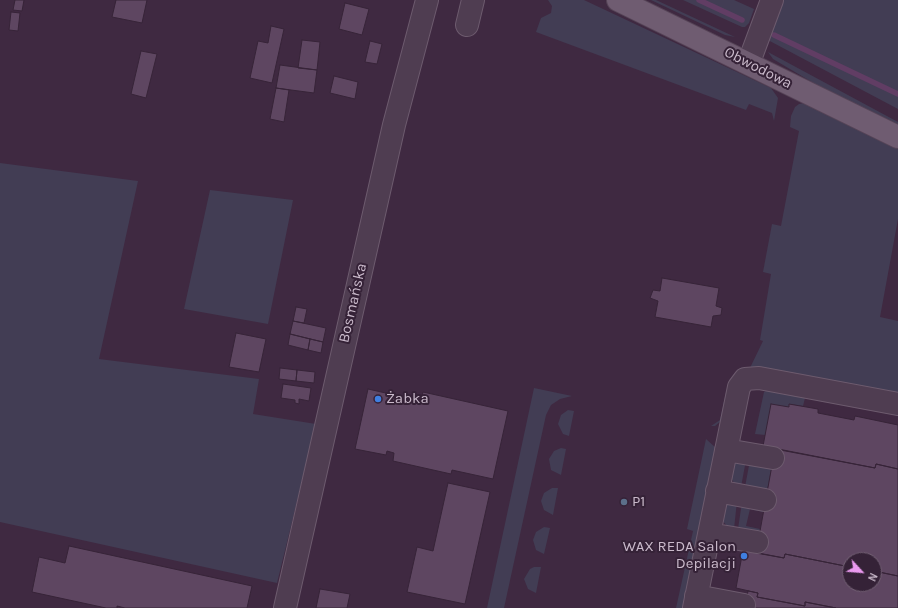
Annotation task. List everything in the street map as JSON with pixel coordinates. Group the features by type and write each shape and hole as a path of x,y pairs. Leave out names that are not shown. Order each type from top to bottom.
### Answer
{"main road":[{"name":"Obwodowa","path":"618,0 749,62 827,103 898,137"}],"street":[{"name":"Bosmańska","path":"286,608 390,138 427,0"},
{"path":"467,25 473,0"},
{"path":"749,62 772,0"},
{"path":"744,605 695,602 739,387 746,379 764,379 898,404"},
{"path":"726,450 773,458"},
{"path":"718,491 765,500"},
{"path":"709,534 756,542"}],"shaded area":[{"path":"548,0 584,0 771,88 778,98 774,121 772,113 749,104 746,110 536,32 541,18 551,13 552,6"},
{"path":"651,0 656,0 735,37 725,35"},
{"path":"683,0 734,0 754,9 749,23 745,27 742,27"},
{"path":"781,0 898,0 898,109 766,39"},
{"path":"768,52 898,122 898,126 822,88 773,59"},
{"path":"804,103 898,148 898,219 880,317 898,321 898,397 756,370 722,420 715,426 711,426 720,420 726,392 731,383 749,370 763,341 760,340 771,274 763,272 772,224 781,226 799,131 790,127 791,116 795,107"},
{"path":"0,163 138,181 99,359 259,379 253,414 316,424 277,583 0,522"},
{"path":"210,190 293,200 268,324 184,309"},
{"path":"534,388 572,396 560,399 551,405 546,415 504,608 487,608"},
{"path":"768,390 805,398 803,406 790,404 765,435 755,434 764,392"},
{"path":"568,410 574,411 569,436 563,434 558,424 561,415"},
{"path":"706,439 716,448 688,608 676,608 693,531 687,529"},
{"path":"561,448 566,449 561,475 551,470 549,459 554,451"},
{"path":"742,459 746,460 741,487 735,484 730,477 734,464"},
{"path":"750,460 772,465 767,491 745,487"},
{"path":"552,488 558,488 553,515 544,510 541,501 544,493"},
{"path":"737,501 734,529 727,526 722,520 725,506 729,502"},
{"path":"742,502 764,506 763,512 750,509 746,526 760,529 759,534 738,529"},
{"path":"544,527 550,528 544,554 536,550 533,540 536,532"},
{"path":"534,567 541,567 536,593 528,589 524,579 530,569"}],"building":[{"path":"15,0 24,0 22,11 13,10"},
{"path":"116,0 147,0 142,23 112,17"},
{"path":"345,3 369,9 362,35 339,29"},
{"path":"11,12 20,13 18,31 9,30"},
{"path":"271,26 284,29 272,83 250,78 258,41 268,43"},
{"path":"302,40 320,42 317,70 298,68"},
{"path":"370,41 382,44 377,64 365,62"},
{"path":"141,51 157,54 146,98 131,94"},
{"path":"280,65 317,70 314,93 276,88"},
{"path":"334,76 358,82 355,99 330,93"},
{"path":"276,88 289,90 284,122 270,119"},
{"path":"662,278 719,288 716,306 722,308 721,315 713,316 711,327 655,317 658,301 650,298 653,290 660,291"},
{"path":"296,307 307,309 304,323 293,321"},
{"path":"293,321 326,328 323,342 290,334"},
{"path":"236,333 266,339 259,372 229,367"},
{"path":"290,334 310,339 308,350 288,345"},
{"path":"310,339 323,342 321,353 308,350"},
{"path":"280,368 297,370 296,381 279,379"},
{"path":"297,370 315,372 314,383 296,381"},
{"path":"283,384 311,388 309,401 299,399 299,404 295,403 295,400 281,398"},
{"path":"368,389 421,401 423,392 508,411 493,479 452,470 451,474 393,461 394,453 387,451 386,455 355,449"},
{"path":"771,404 789,407 789,404 818,409 818,413 854,420 855,416 898,425 898,469 876,464 875,468 763,446"},
{"path":"775,449 875,468 876,464 898,469 898,576 882,573 882,552 842,552 842,565 785,554 784,558 756,553"},
{"path":"448,483 490,492 465,604 407,592 417,547 433,551"},
{"path":"69,546 252,586 247,608 125,608 117,606 117,608 106,608 32,592 39,557 65,563"},
{"path":"743,550 784,558 785,554 842,565 842,592 882,592 882,573 898,576 898,608 836,608 805,602 805,606 757,597 758,593 736,588"},
{"path":"320,589 350,594 347,608 316,608"},
{"path":"748,591 758,593 757,597 805,606 805,602 836,608 745,608"}],"waterway":[{"path":"699,0 742,20"},
{"path":"774,35 898,94"}],"place":[{"name":"Żabka","path":"378,399"},
{"name":"P1","path":"624,502"},
{"name":"WAX REDA Salon Depilacji","path":"744,556"}]}
